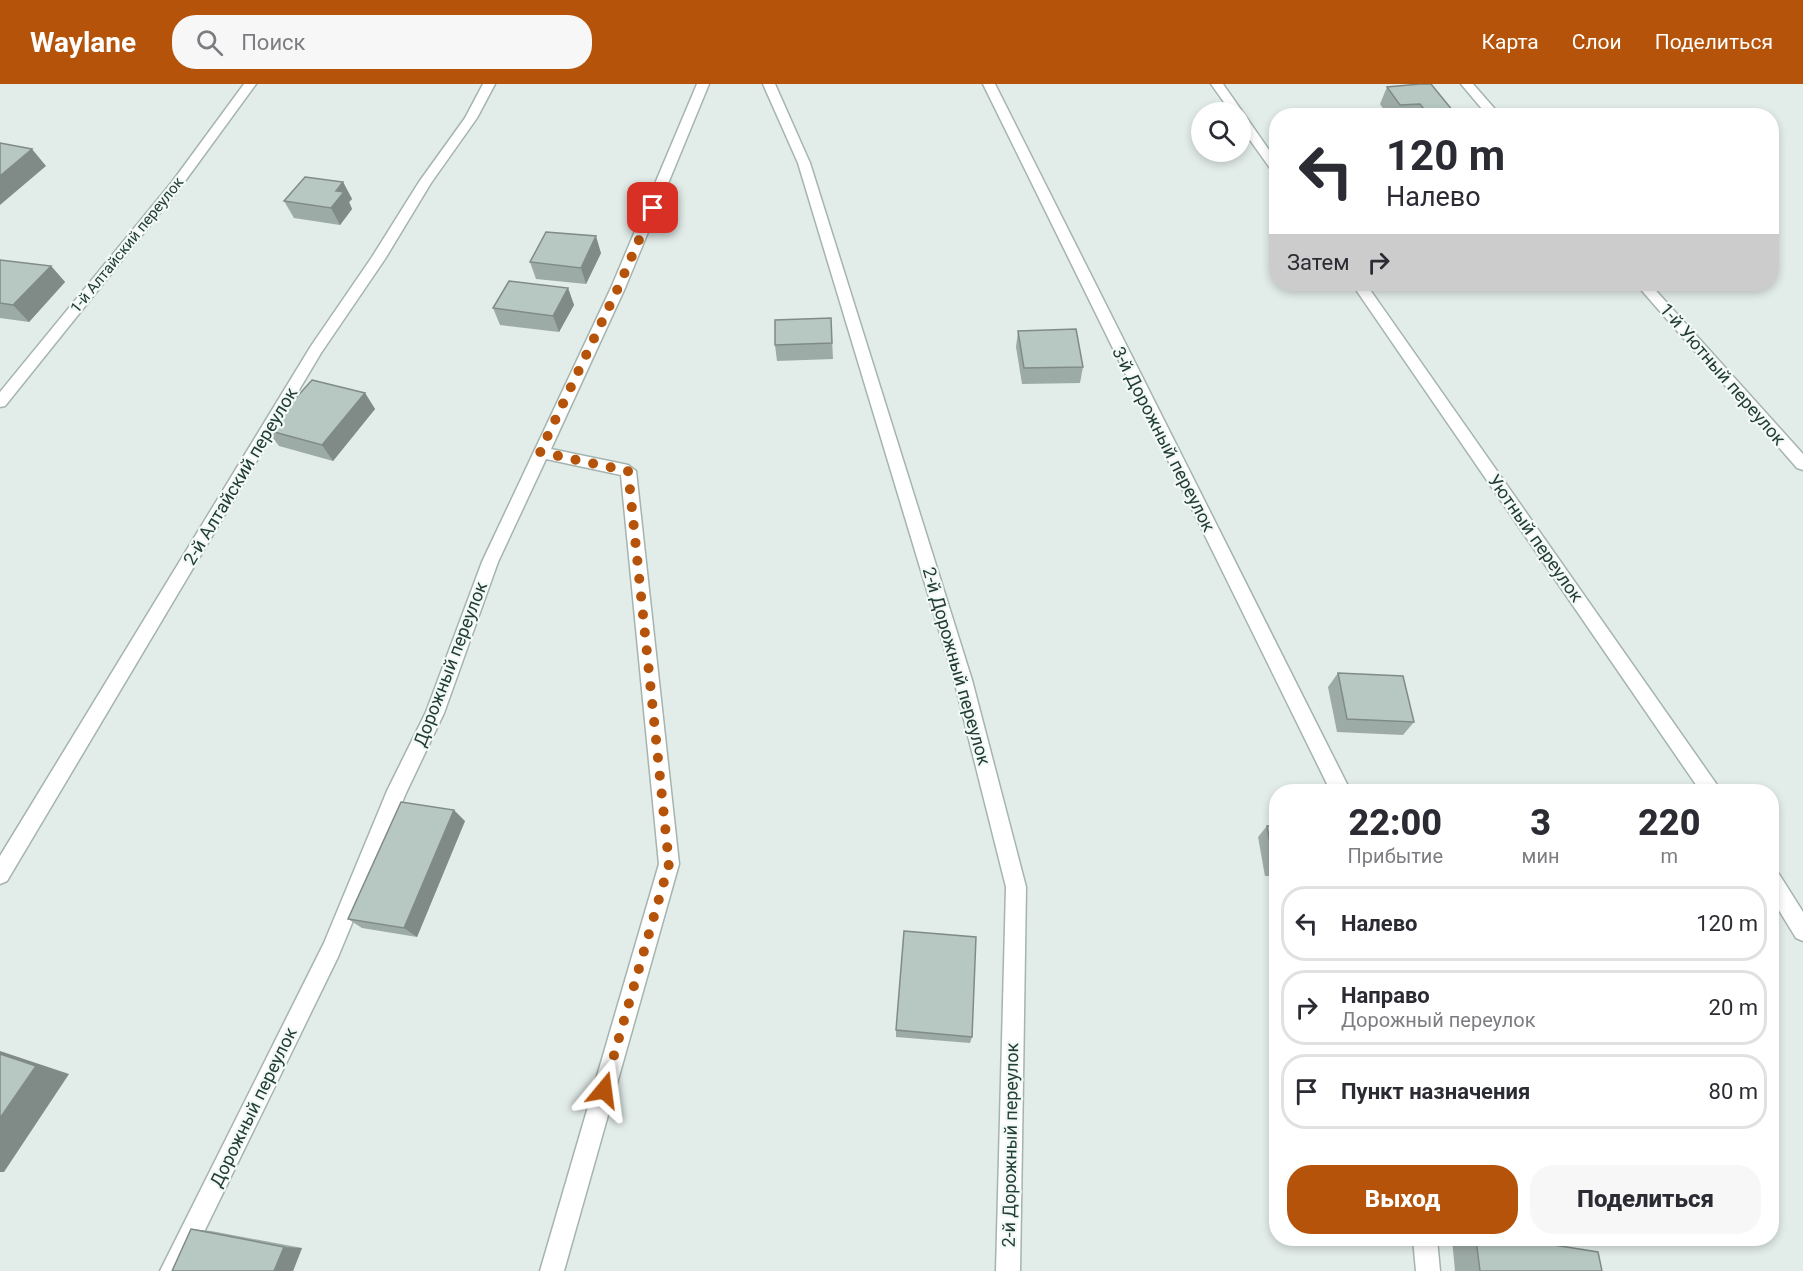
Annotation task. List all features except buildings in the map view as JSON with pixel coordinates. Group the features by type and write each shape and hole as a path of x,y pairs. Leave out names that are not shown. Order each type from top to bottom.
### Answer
{"street":[{"name":"1-й Алтайский переулок","path":"0,402 176,185 250,84"},
{"name":"2-й Алтайский переулок","path":"0,874 316,350 378,260 425,182 471,118 489,84"},
{"name":"Дорожный переулок","path":"172,1271 331,950 397,791 435,713 490,562 618,288 703,84"},
{"name":"2-й Дорожный переулок","path":"769,84 804,163 963,680 1016,887 1008,1271"},
{"name":"3-й Дорожный переулок","path":"989,84 1337,784"},
{"path":"1217,84 1230,102"},
{"path":"1467,84 1488,108"},
{"path":"1251,133 1269,158"},
{"name":"Уютный переулок","path":"1364,291 1706,784"},
{"name":"1-й Уютный переулок","path":"1649,291 1803,464"},
{"path":"540,452 628,471 669,864 552,1271"},
{"path":"1779,892 1803,931"},
{"path":"1426,1246 1428,1271"}],"route":[{"path":"604,1090 669,864 628,471 540,452 618,288 653,208"}]}
